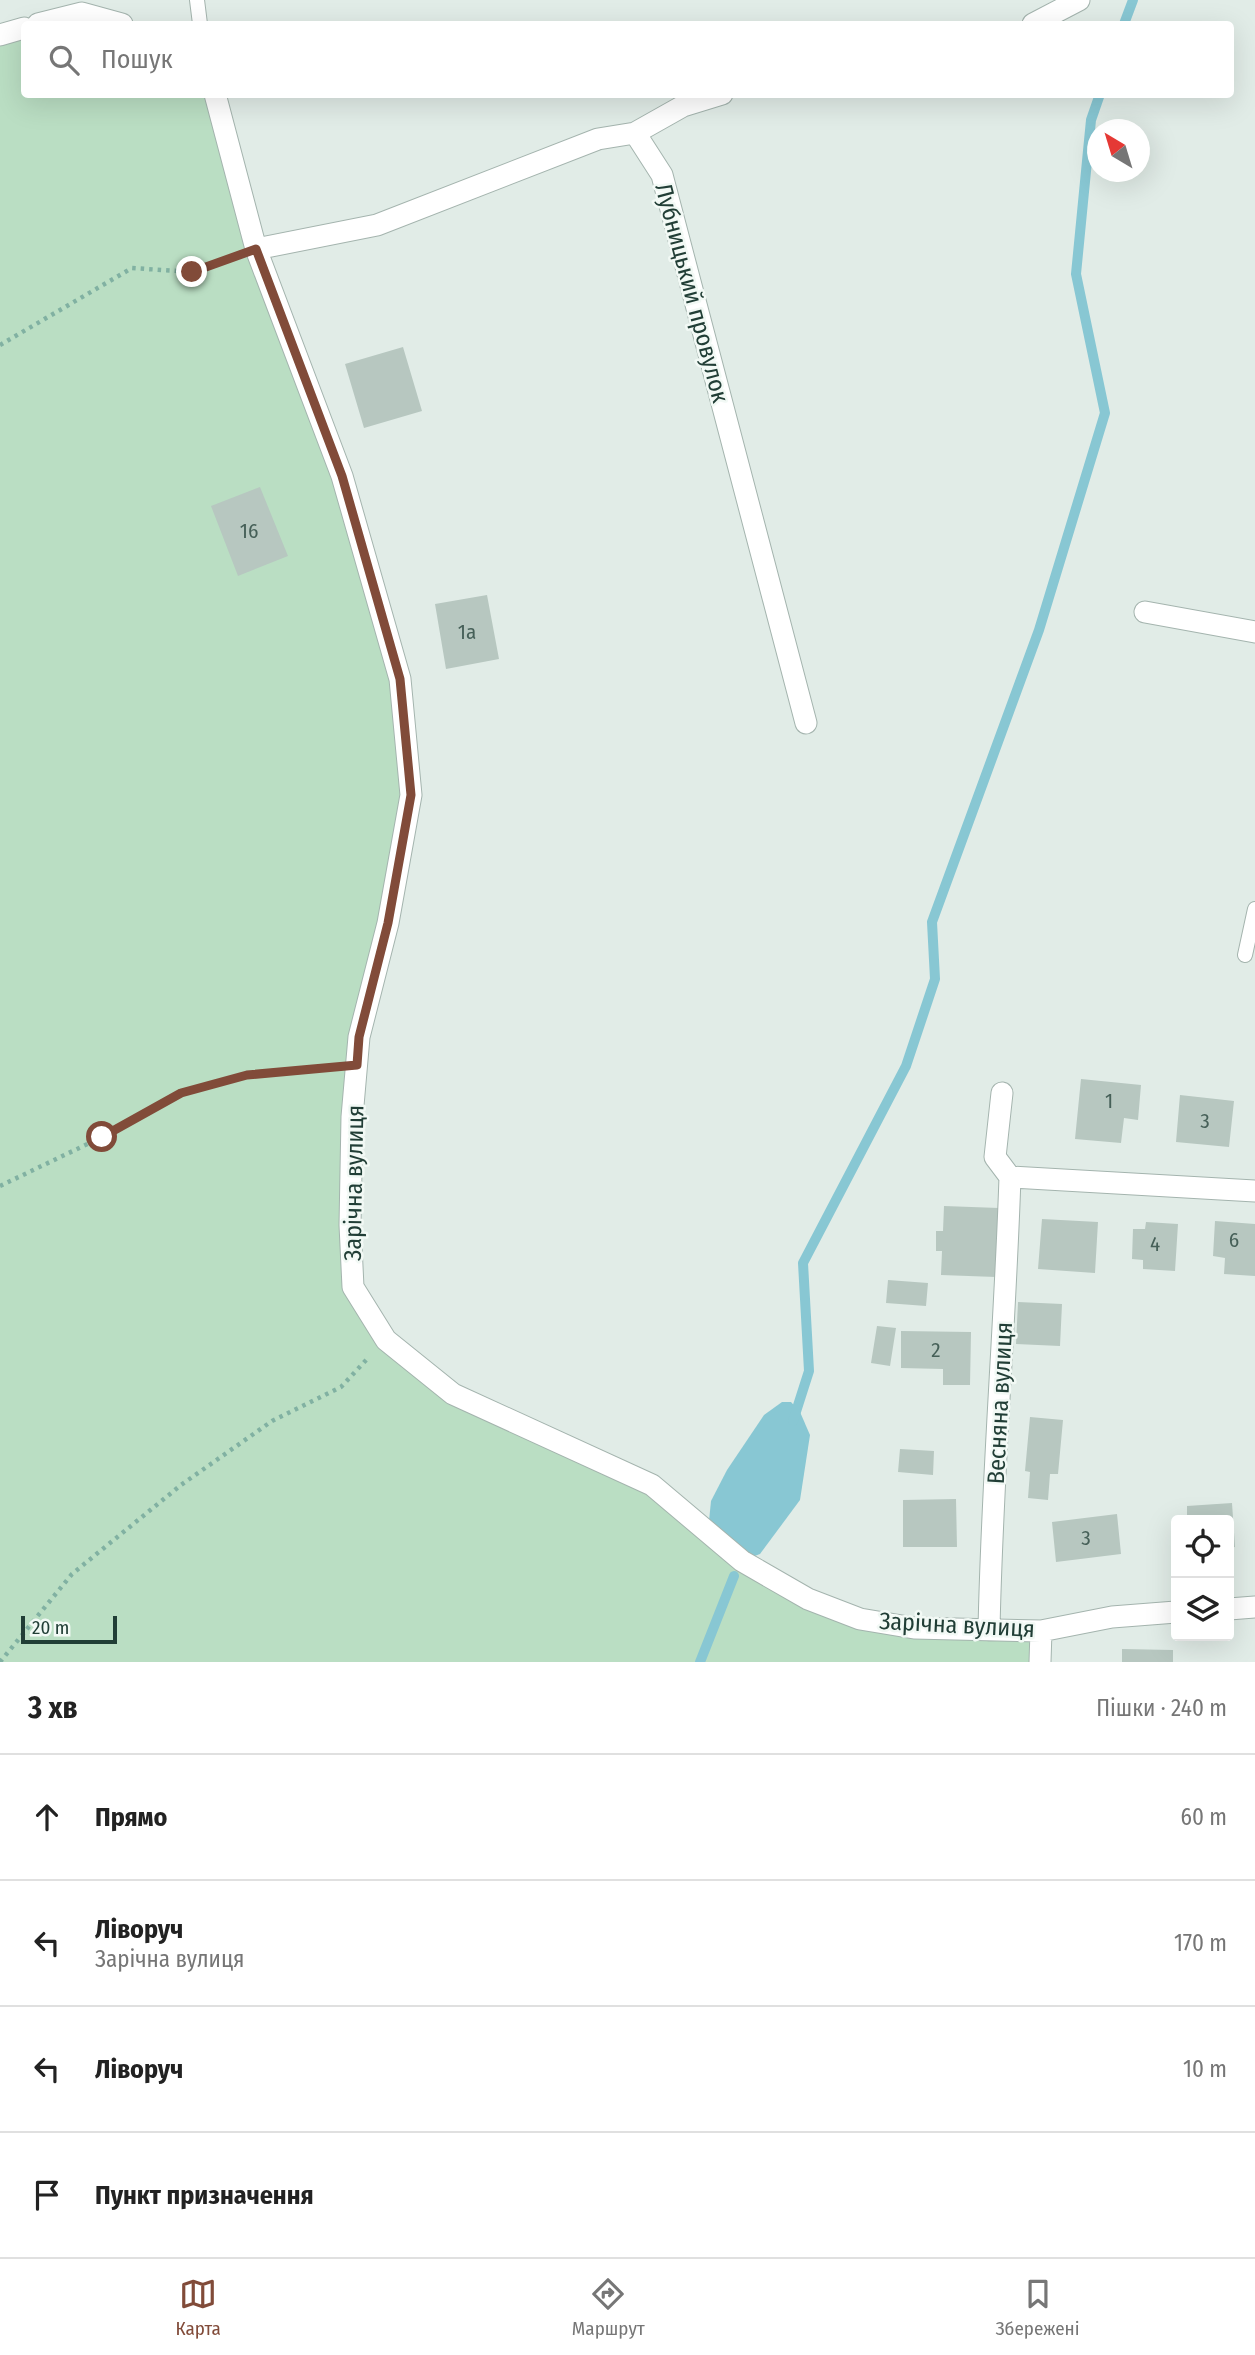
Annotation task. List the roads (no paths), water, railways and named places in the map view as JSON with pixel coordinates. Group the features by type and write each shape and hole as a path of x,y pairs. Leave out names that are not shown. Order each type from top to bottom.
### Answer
{"street":[{"path":"1039,21 1079,0"},
{"path":"50,21 82,13 111,21"},
{"path":"0,35 21,29"},
{"name":"Зарічна вулиця","path":"216,98 256,249 342,476 400,679 411,795 388,923 359,1037 352,1118 351,1211 354,1287 386,1340 453,1394 652,1485 742,1561 808,1599 860,1619 914,1628 1041,1631 1112,1617 1171,1612"},
{"path":"256,249 377,225 598,139 635,133 683,106 709,98"},
{"name":"Лубницький провулок","path":"635,133 662,175 806,723"},
{"path":"1145,612 1255,632"},
{"name":"Весняна вулиця","path":"989,1630 1010,1177 995,1157 1002,1093"},
{"path":"1010,1177 1255,1191"},
{"path":"1234,1609 1255,1607"},
{"path":"1040,1662 1041,1631"}],"lane":[{"path":"197,0 200,21"},
{"path":"1245,955 1255,909"}],"water":[{"path":"782,1402 791,1402 800,1412 810,1435 800,1500 760,1554 752,1557 709,1521 711,1501 727,1470 764,1415"}],"waterway":[{"path":"1125,21 1133,0"},
{"path":"793,1421 809,1371 803,1263 906,1066 935,979 932,922 1039,630 1105,413 1076,274 1091,120 1099,98"},
{"path":"700,1662 734,1576"}]}
